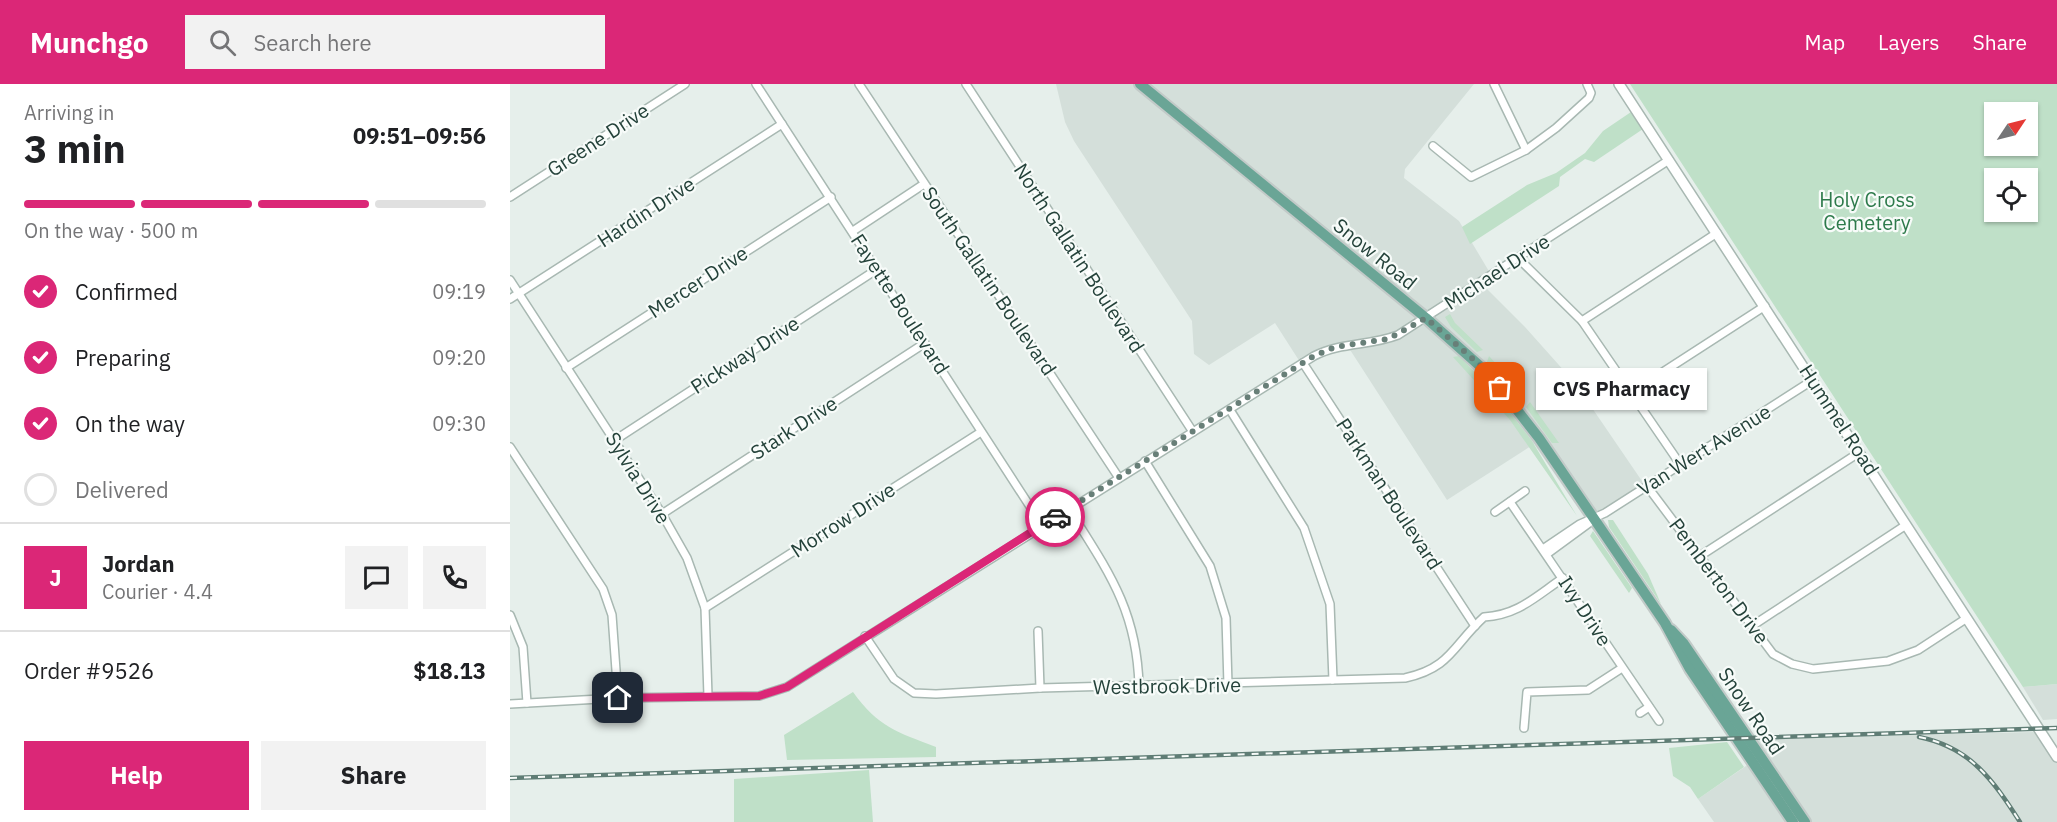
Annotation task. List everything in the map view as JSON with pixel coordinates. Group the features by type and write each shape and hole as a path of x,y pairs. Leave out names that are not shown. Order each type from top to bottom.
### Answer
{"main road":[{"name":"Snow Road","path":"1140,84 1426,318 1481,366 1539,438 1665,623 1684,644 1804,822"},
{"name":"Snow Road","path":"1665,623 1677,649 1793,822"}],"street":[{"name":"Greene Drive","path":"510,197 685,84"},
{"name":"Fayette Boulevard","path":"756,84 1042,525"},
{"name":"South Gallatin Boulevard","path":"859,84 1119,478"},
{"name":"North Gallatin Boulevard","path":"966,84 1193,432"},
{"path":"1494,84 1526,150"},
{"path":"1433,146 1471,177 1526,150 1556,128 1589,98 1591,93 1587,84"},
{"name":"Hummel Road","path":"1618,84 1765,306 2057,757"},
{"name":"Hardin Drive","path":"510,299 782,124"},
{"name":"Michael Drive","path":"510,704 618,698 759,696 787,687 1303,363 1335,347 1388,339 1426,318 1669,160"},
{"path":"853,231 924,184"},
{"name":"Mercer Drive","path":"566,368 831,197"},
{"path":"1582,321 1717,233"},
{"path":"1520,259 1582,321 1680,464"},
{"name":"Pickway Drive","path":"615,440 876,270"},
{"name":"Sylvia Drive","path":"510,280 615,440 687,558 705,608 708,696"},
{"path":"1632,392 1765,306"},
{"name":"Stark Drive","path":"662,514 925,343"},
{"name":"Parkman Boulevard","path":"1303,363 1475,626"},
{"name":"Van Wert Avenue","path":"1545,551 1580,524 1594,519 1813,380"},
{"path":"1230,410 1304,528 1330,604 1332,680"},
{"name":"Morrow Drive","path":"705,608 981,432"},
{"path":"510,447 603,589 612,615 618,698"},
{"path":"1700,556 1860,452"},
{"path":"1145,461 1210,566 1226,618 1228,685"},
{"name":"Pemberton Drive","path":"1647,486 1773,654 1792,664 1813,669 1888,661 1918,650 1967,618"},
{"path":"1495,512 1525,492"},
{"name":"Ivy Drive","path":"1510,502 1659,721"},
{"path":"1069,509 1121,593 1131,622 1138,655 1139,686"},
{"path":"1752,627 1906,525"},
{"path":"1475,626 1484,617 1498,617 1513,612 1563,578"},
{"path":"510,615 523,647 527,703"},
{"name":"Westbrook Drive","path":"865,636 894,680 914,693 936,694 1040,688 1228,685 1405,678 1427,674 1443,663 1475,626"},
{"path":"1038,631 1040,688"},
{"path":"1524,728 1527,692 1588,690 1622,668"},
{"path":"1640,713 1649,707"}],"shaded area":[{"path":"1056,84 1474,84 1405,169 1404,178 1459,221 1493,278 1483,285 1525,327 1575,383 1644,484 1587,521 1534,444 1447,500 1345,342 1328,346 1300,362 1275,323 1209,365 1194,354 1192,321 1074,141 1065,122"},
{"path":"2057,684 2057,719 2043,720 2023,687"},
{"path":"2038,732 2057,761 2057,822 1714,822 1698,799 1762,755 1751,739"}],"green space":[{"name":"Holy Cross Cemetery","path":"1630,84 2057,84 2057,684 2023,687"},
{"path":"1631,112 1643,129 1594,162 1585,159 1560,177 1559,186 1470,244 1462,227 1527,185 1556,173 1585,153 1603,131"},
{"path":"1450,314 1455,323 1483,350 1477,352 1451,327 1445,317"},
{"path":"1459,356 1494,392 1532,441 1577,516 1510,420 1453,357"},
{"path":"1489,356 1523,394 1517,396 1487,362"},
{"path":"1530,402 1559,443 1552,443 1526,407"},
{"path":"1608,520 1613,520 1648,574 1661,604 1609,527"},
{"path":"1593,531 1632,588 1629,593 1590,536"},
{"path":"853,692 871,713 889,727 936,747 936,757 787,760 784,735"},
{"path":"1727,742 1744,767 1698,799 1690,787 1673,776 1669,748"},
{"path":"869,770 873,822 734,822 734,779"}],"railway":[{"path":"510,778 2057,728"},
{"path":"1919,737 1937,742 1966,757 1990,779 2020,822"}],"way so far":[{"path":"1055,517 1325,350 1342,345 1388,339 1426,318 1481,366 1500,388"}],"place":[{"name":"CVS Pharmacy","path":"1500,388"}],"route":[{"path":"618,698 759,696 787,687 1055,517"}]}
